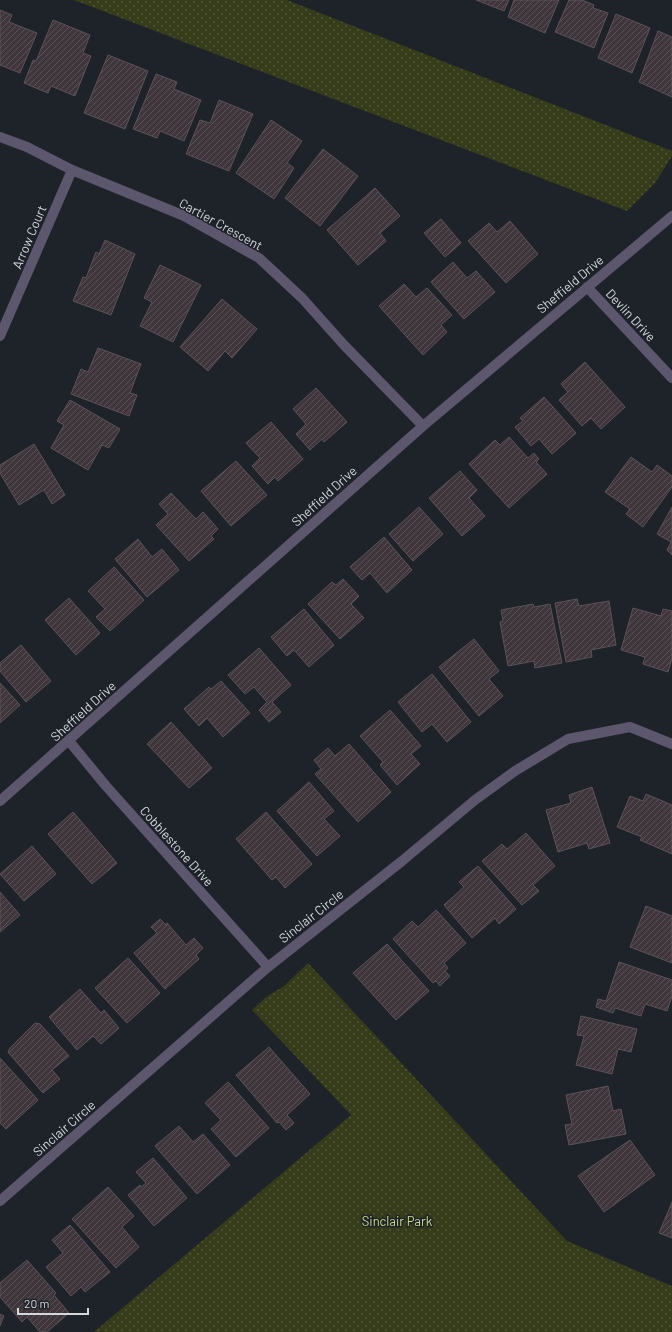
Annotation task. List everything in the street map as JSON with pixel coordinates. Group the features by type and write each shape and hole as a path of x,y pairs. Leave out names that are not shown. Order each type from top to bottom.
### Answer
{"street":[{"name":"Cartier Crescent","path":"0,137 27,147 72,170 182,215 259,258 302,298 344,345 422,426"},
{"name":"Arrow Court","path":"0,336 72,170"},
{"name":"Sheffield Drive","path":"0,801 422,426 672,216"},
{"name":"Devlin Drive","path":"587,287 672,378"},
{"name":"Sinclair Circle","path":"0,1201 268,966 402,861 475,800 515,770 568,739 630,727 672,744"},
{"name":"Cobblestone Drive","path":"69,741 106,786 268,966"}],"green space":[{"path":"74,0 287,0 672,151 672,156 655,183 627,211"},
{"name":"Sinclair Park","path":"308,963 567,1241 672,1286 672,1332 94,1332 351,1115 252,1010 266,997 284,986"}],"building":[{"path":"476,0 509,0 504,11"},
{"path":"514,0 559,0 545,33 508,17"},
{"path":"569,0 582,0 594,5 593,8 608,13 594,48 555,32"},
{"path":"0,10 12,15 9,22 37,33 20,73 0,65"},
{"path":"616,14 650,28 632,73 598,58"},
{"path":"53,20 90,35 83,53 91,56 75,96 51,86 48,93 24,83 33,60 36,61"},
{"path":"658,31 672,37 672,97 639,82"},
{"path":"108,55 148,71 125,129 84,113"},
{"path":"156,74 177,82 174,89 201,100 184,141 160,131 157,138 133,129"},
{"path":"219,100 253,114 229,171 186,154 200,120 210,123"},
{"path":"271,120 302,141 287,163 294,168 274,199 236,173"},
{"path":"323,149 358,176 320,226 285,198"},
{"path":"375,188 400,216 380,233 386,241 358,265 327,230"},
{"path":"441,219 461,243 445,257 424,233"},
{"path":"510,221 538,254 506,283 468,241 489,223 497,232"},
{"path":"105,240 135,254 111,315 73,301 83,277 86,278 96,252 99,254"},
{"path":"453,262 467,278 476,271 495,292 464,319 431,282"},
{"path":"160,265 201,285 173,342 140,326 152,302 144,298"},
{"path":"404,284 416,297 427,288 452,315 441,325 447,332 423,355 379,306"},
{"path":"222,299 257,329 232,358 225,351 208,371 180,347"},
{"path":"98,348 141,364 130,393 137,395 129,416 71,394 81,369 88,372"},
{"path":"585,362 625,407 601,429 591,418 582,426 559,400 568,392 561,384"},
{"path":"316,388 347,422 324,442 322,439 310,450 296,434 306,424 293,409"},
{"path":"544,397 576,433 552,454 539,439 531,446 515,427 523,421 520,418"},
{"path":"70,400 120,429 109,448 102,445 88,470 51,448 64,425 57,421"},
{"path":"271,422 303,459 278,481 275,477 268,484 252,466 260,458 246,443"},
{"path":"509,437 528,458 534,453 539,459 536,462 547,474 509,508 469,464 495,440 500,445"},
{"path":"34,444 65,495 52,504 44,490 19,505 0,473 0,465"},
{"path":"631,457 652,472 657,465 672,476 672,487 643,527 626,514 630,509 605,492"},
{"path":"236,461 267,495 231,526 201,491"},
{"path":"460,471 477,490 469,498 485,516 462,536 429,498"},
{"path":"171,493 196,519 203,512 218,529 211,536 214,539 189,561 156,525 168,514 159,504"},
{"path":"419,507 443,534 413,561 389,534"},
{"path":"672,507 672,555 667,550 671,542 657,534"},
{"path":"384,537 412,570 387,593 370,573 362,580 350,567"},
{"path":"138,539 152,557 162,549 179,570 147,597 115,559"},
{"path":"114,567 144,600 110,631 96,617 105,609 88,591"},
{"path":"343,579 359,596 351,604 364,618 340,639 308,604 332,582 336,585"},
{"path":"69,598 100,633 76,655 45,620"},
{"path":"577,599 579,606 609,601 616,645 591,650 592,657 566,662 555,603"},
{"path":"533,604 534,607 550,604 562,663 535,668 534,661 508,666 500,622 503,621 501,610"},
{"path":"633,608 661,616 663,609 672,611 672,658 668,672 643,664 645,657 621,650"},
{"path":"304,609 334,645 309,667 294,650 287,656 271,637"},
{"path":"474,639 499,671 489,679 503,696 479,716 439,667"},
{"path":"21,645 51,681 26,702 0,671 0,663"},
{"path":"259,648 291,685 272,702 281,712 269,722 259,710 267,702 254,687 245,694 228,675"},
{"path":"432,674 471,722 447,742 432,724 422,732 398,702"},
{"path":"221,681 250,713 223,737 207,718 199,726 184,709 209,687 211,689"},
{"path":"0,683 20,705 0,723"},
{"path":"390,710 421,746 411,754 420,764 397,785 380,765 383,762 360,736"},
{"path":"171,722 212,768 189,788 147,744"},
{"path":"349,744 391,792 358,822 315,774 321,769 314,760 328,748 335,756"},
{"path":"309,782 334,811 324,819 340,836 317,856 277,811"},
{"path":"592,787 610,843 589,849 587,843 558,852 546,810 571,803 569,795"},
{"path":"646,794 672,805 672,854 640,840 642,837 617,827 630,796 643,801"},
{"path":"73,812 117,863 92,884 48,834"},
{"path":"266,812 312,864 285,888 276,877 272,880 236,839"},
{"path":"526,833 555,866 533,885 539,891 522,905 482,861 502,844 507,849"},
{"path":"32,846 56,874 24,901 0,874"},
{"path":"478,866 516,909 499,924 495,918 472,938 444,905 464,887 459,882"},
{"path":"0,892 20,915 0,932"},
{"path":"646,906 672,916 672,963 630,947"},
{"path":"436,910 466,943 444,963 448,968 445,971 450,976 440,986 436,981 433,983 393,939 412,921 418,927"},
{"path":"160,919 166,925 167,923 186,945 194,938 203,948 196,955 199,959 165,989 134,953 157,933 151,927"},
{"path":"387,944 429,991 396,1020 353,973"},
{"path":"128,958 160,993 127,1023 95,988"},
{"path":"619,962 672,980 672,996 667,1011 645,1004 641,1016 615,1008 613,1013 596,1007 598,999 606,1001"},
{"path":"80,989 101,1013 104,1010 119,1028 101,1044 93,1036 77,1050 49,1017"},
{"path":"581,1016 637,1029 631,1052 618,1049 612,1074 576,1065 584,1036 577,1035"},
{"path":"35,1023 40,1024 69,1056 52,1070 60,1079 43,1093 8,1052 10,1048"},
{"path":"269,1047 310,1094 287,1115 294,1123 286,1130 279,1122 277,1123 236,1075"},
{"path":"0,1058 38,1100 6,1129 0,1123"},
{"path":"228,1082 269,1128 236,1157 211,1129 221,1120 205,1103"},
{"path":"608,1086 613,1111 621,1109 626,1134 569,1145 565,1125 572,1124 566,1095"},
{"path":"179,1126 193,1142 203,1134 230,1165 197,1194 155,1146"},
{"path":"630,1140 655,1175 604,1212 578,1176"},
{"path":"153,1158 187,1198 154,1226 128,1195 140,1185 141,1187 146,1183 136,1172"},
{"path":"108,1187 134,1216 122,1227 139,1247 116,1268 72,1219"},
{"path":"672,1202 672,1238 659,1233"},
{"path":"70,1225 110,1272 85,1292 81,1287 71,1296 46,1267 63,1253 52,1240"},
{"path":"27,1260 56,1293 54,1295 69,1313 47,1332 40,1332 27,1317 22,1322 0,1297 0,1283"},
{"path":"0,1314 4,1316 0,1326"}]}
